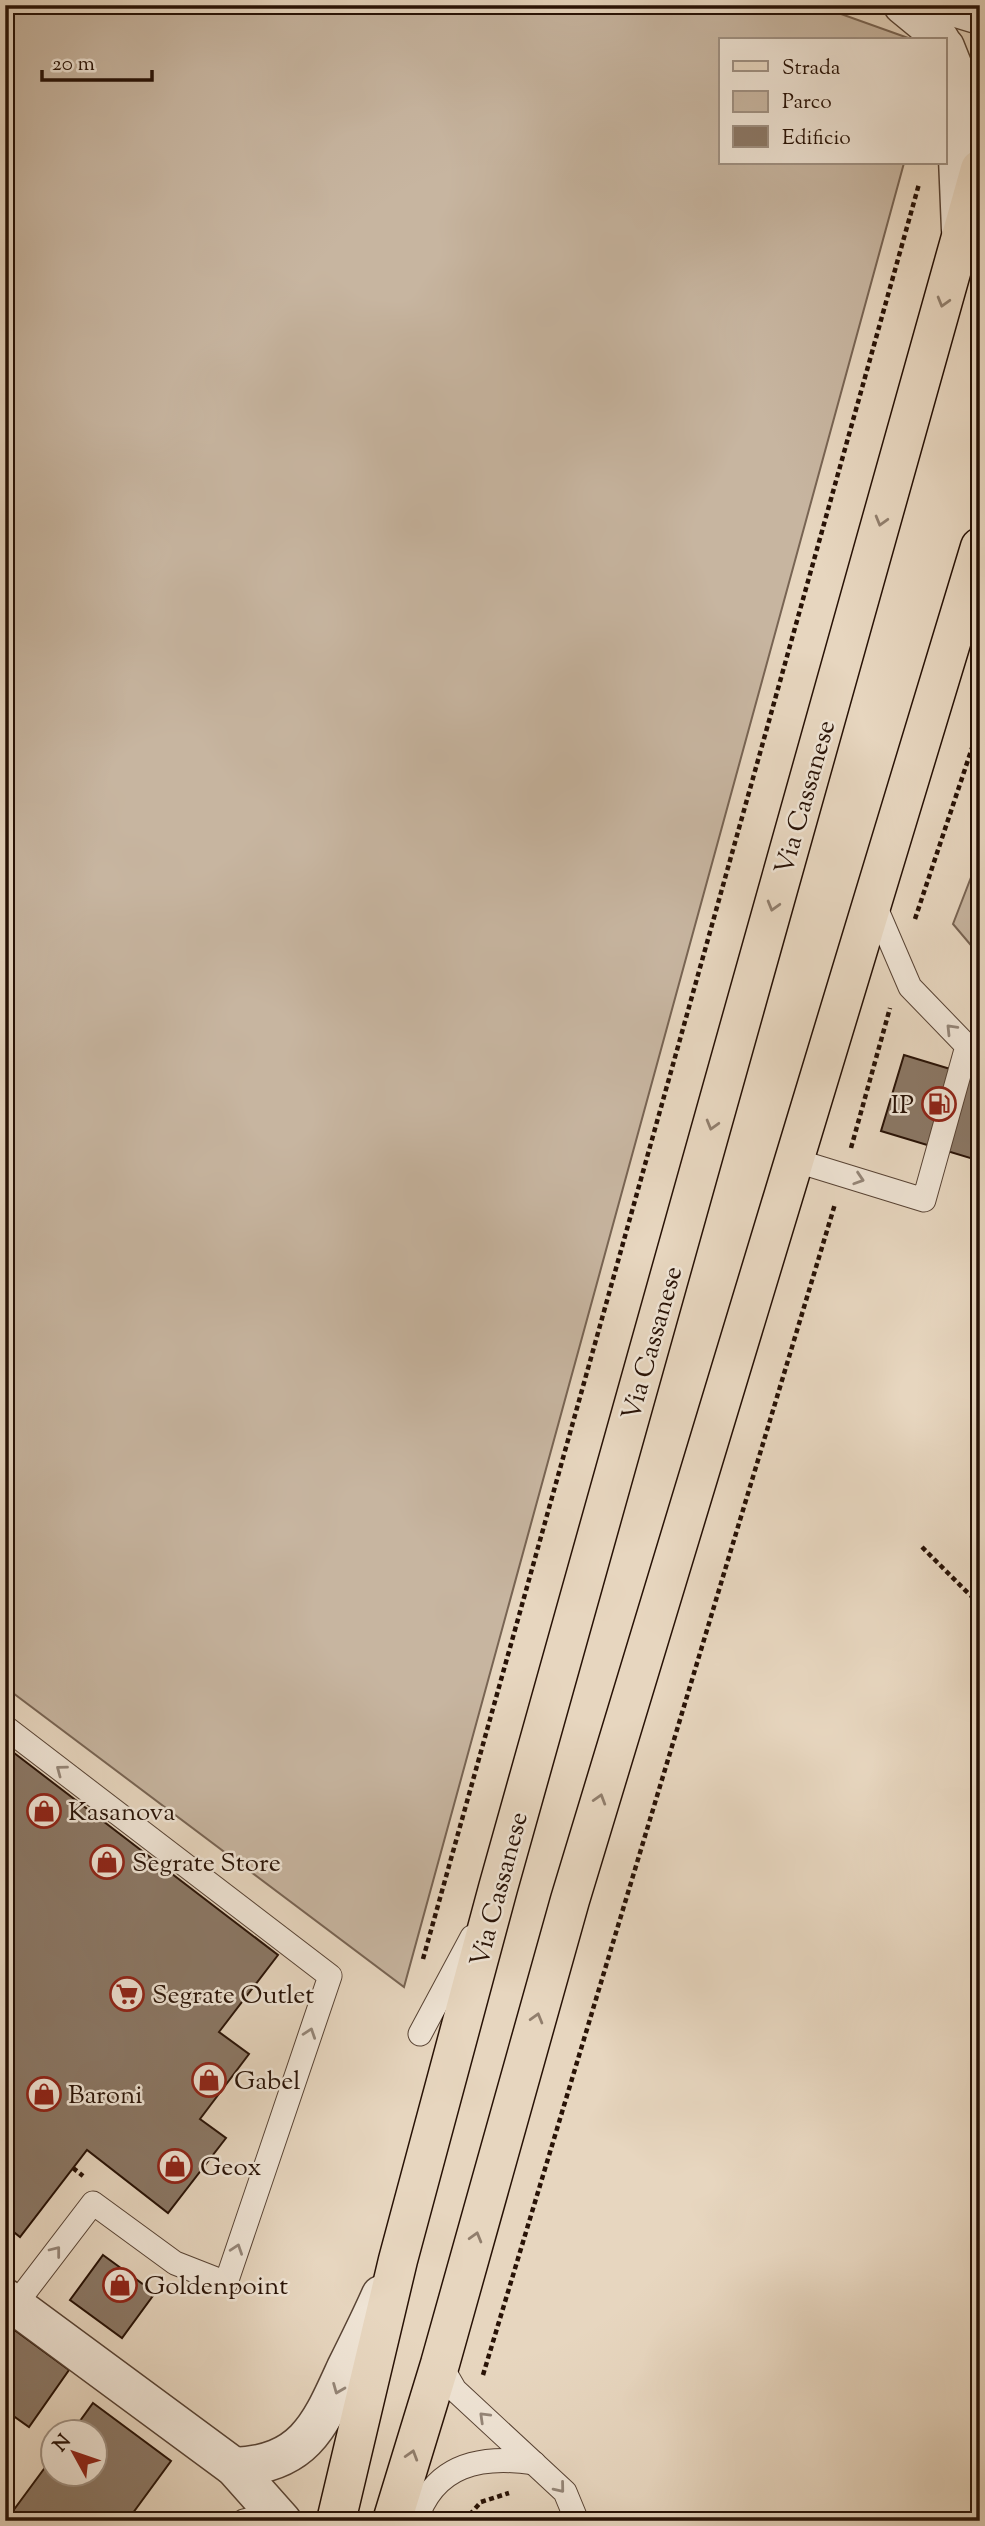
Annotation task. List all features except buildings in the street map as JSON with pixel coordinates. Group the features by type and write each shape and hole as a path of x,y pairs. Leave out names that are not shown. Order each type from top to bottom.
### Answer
{"main road":[{"name":"Via Cassanese","path":"337,2521 398,2260 498,1888 980,169"},
{"path":"392,2521 440,2364 570,1900 980,547"}],"street":[{"path":"903,5 932,28 939,38"},
{"path":"947,5 980,15"},
{"path":"946,50 963,92 958,185 961,237"},
{"path":"234,2467 254,2466 272,2460 309,2438 321,2423 398,2260"},
{"path":"10,2301 234,2467 267,2518"}],"lane":[{"path":"794,1160 924,1200 967,1046 911,988 873,900"},
{"path":"5,1727 330,1976 226,2283 176,2263 93,2203 10,2301"},
{"path":"420,2034 498,1888"},
{"path":"440,2364 456,2390 565,2492 577,2521"},
{"path":"416,2521 422,2502 455,2470 487,2460 534,2463"}],"path":[{"path":"420,1971 921,174"},
{"path":"483,2384 484,2370 844,1174 919,904 979,726"},
{"path":"922,1547 980,1602"}],"green space":[{"path":"5,5 816,5 908,38 719,38 719,164 904,164 404,1987 5,1687"},
{"path":"980,854 980,956 953,924"}],"place":[{"name":"IP","path":"939,1104"},
{"name":"Kasanova","path":"44,1811"},
{"name":"Segrate Store","path":"107,1862"},
{"name":"Segrate Outlet","path":"127,1994"},
{"name":"Gabel","path":"209,2080"},
{"name":"Baroni","path":"44,2094"},
{"name":"Geox","path":"175,2166"},
{"name":"Goldenpoint","path":"120,2285"}]}
